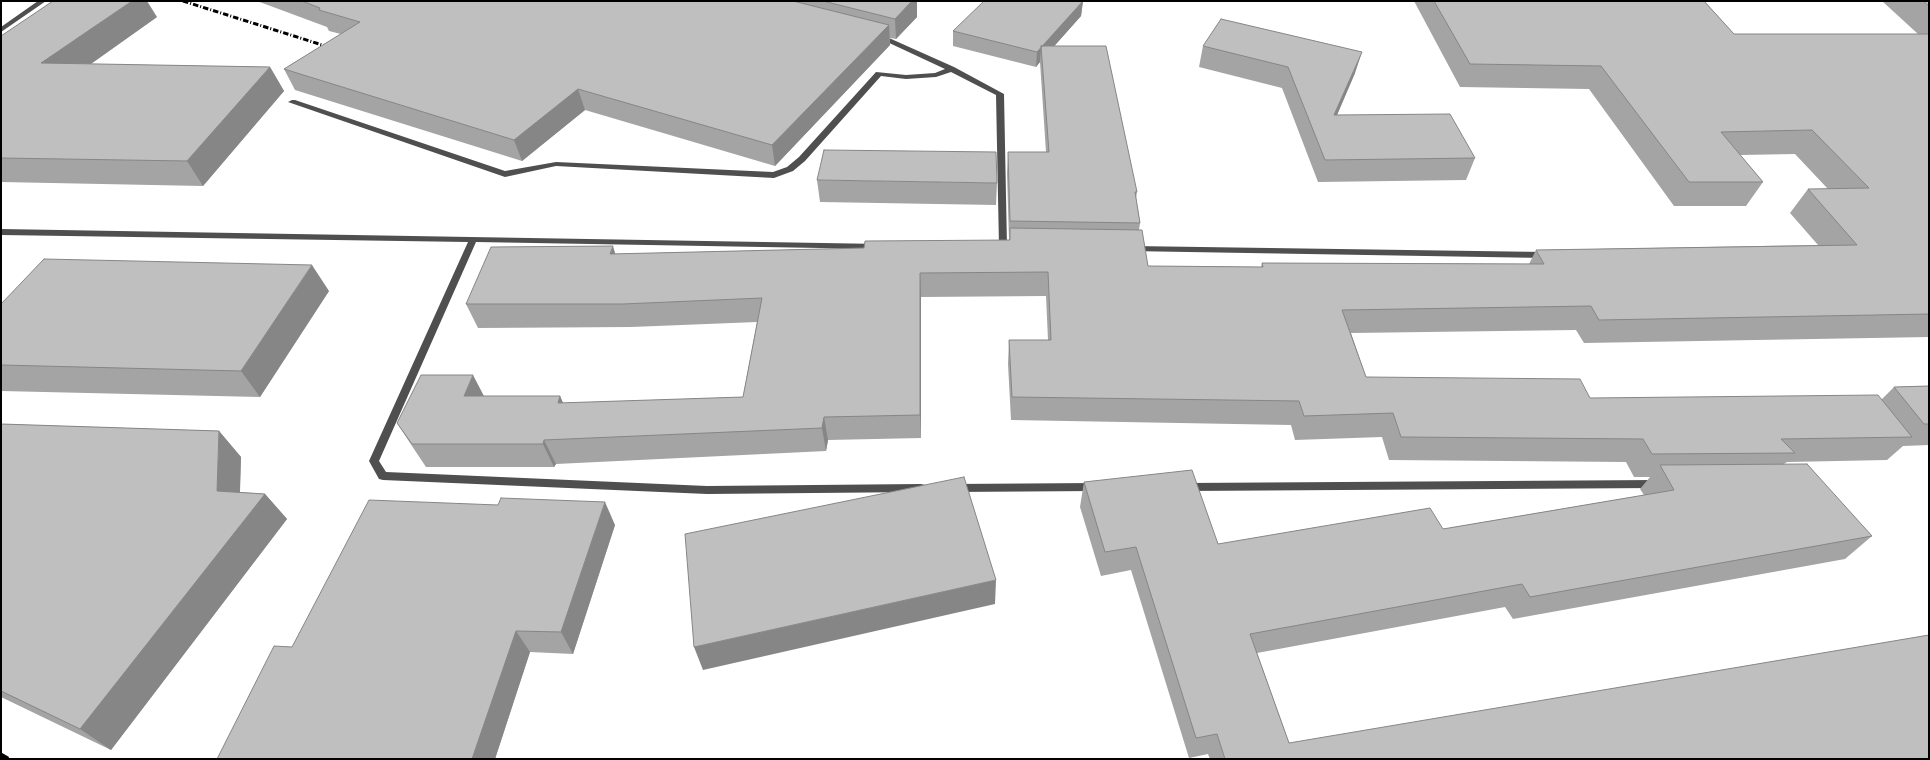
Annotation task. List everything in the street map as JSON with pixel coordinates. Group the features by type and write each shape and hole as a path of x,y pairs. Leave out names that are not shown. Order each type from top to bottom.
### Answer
{"lane":[{"path":"1,30 43,1"},
{"path":"869,34 887,39 1000,94 1003,247"},
{"path":"292,102 505,174 556,164 774,174 790,169 802,159 879,74 906,77 936,75 952,69"},
{"path":"1,232 883,246"},
{"path":"473,240 374,461 383,476 707,490 1104,487"},
{"path":"993,247 1013,248"},
{"path":"1122,249 1560,256"},
{"path":"1173,487 1669,484"}],"building":[{"path":"53,1 132,1 41,63 270,67 187,161 1,158 1,36"},
{"path":"302,1 793,1 889,25 772,145 578,89 514,140 284,69 360,22 319,10 320,8"},
{"path":"823,1 912,1 895,19"},
{"path":"984,1 1083,1 1037,52 953,31"},
{"path":"1434,1 1704,1 1734,34 1929,34 1929,314 1599,320 1591,306 1342,310 1366,377 1580,379 1590,398 1878,395 1912,437 1781,439 1795,453 1652,454 1643,439 1401,437 1393,413 1304,416 1299,401 1012,397 1009,340 1051,340 1048,272 920,273 920,415 824,417 822,428 544,440 543,444 412,444 397,423 421,375 473,375 464,396 560,396 558,403 743,397 762,298 623,304 466,304 491,247 613,246 610,254 864,248 865,241 1010,240 1010,228 1142,230 1148,266 1263,267 1262,263 1544,264 1536,250 1857,245 1808,189 1869,188 1812,130 1721,132 1763,182 1689,182 1601,66 1470,64"},
{"path":"1221,19 1362,52 1334,115 1450,114 1475,158 1325,160 1288,67 1203,46"},
{"path":"1041,46 1106,46 1137,192 1135,192 1140,223 1010,221 1008,152 1049,152"},
{"path":"824,150 996,152 997,183 817,180"},
{"path":"44,259 312,265 241,371 1,365 1,304"},
{"path":"1929,386 1929,424 1924,424 1894,387"},
{"path":"1,424 219,431 217,491 265,494 80,729 1,691"},
{"path":"1807,464 1872,536 1530,597 1522,584 1250,634 1289,743 1929,635 1929,759 1225,759 1217,734 1196,738 1136,547 1105,552 1084,482 1192,470 1218,544 1430,508 1443,529 1674,490 1660,465"},
{"path":"964,477 996,580 694,647 685,534"},
{"path":"501,498 605,502 561,632 516,631 472,759 217,759 274,646 292,647 369,500 498,505"}],"railway":[{"path":"183,1 335,49"},
{"path":"1,755 8,759"}]}
